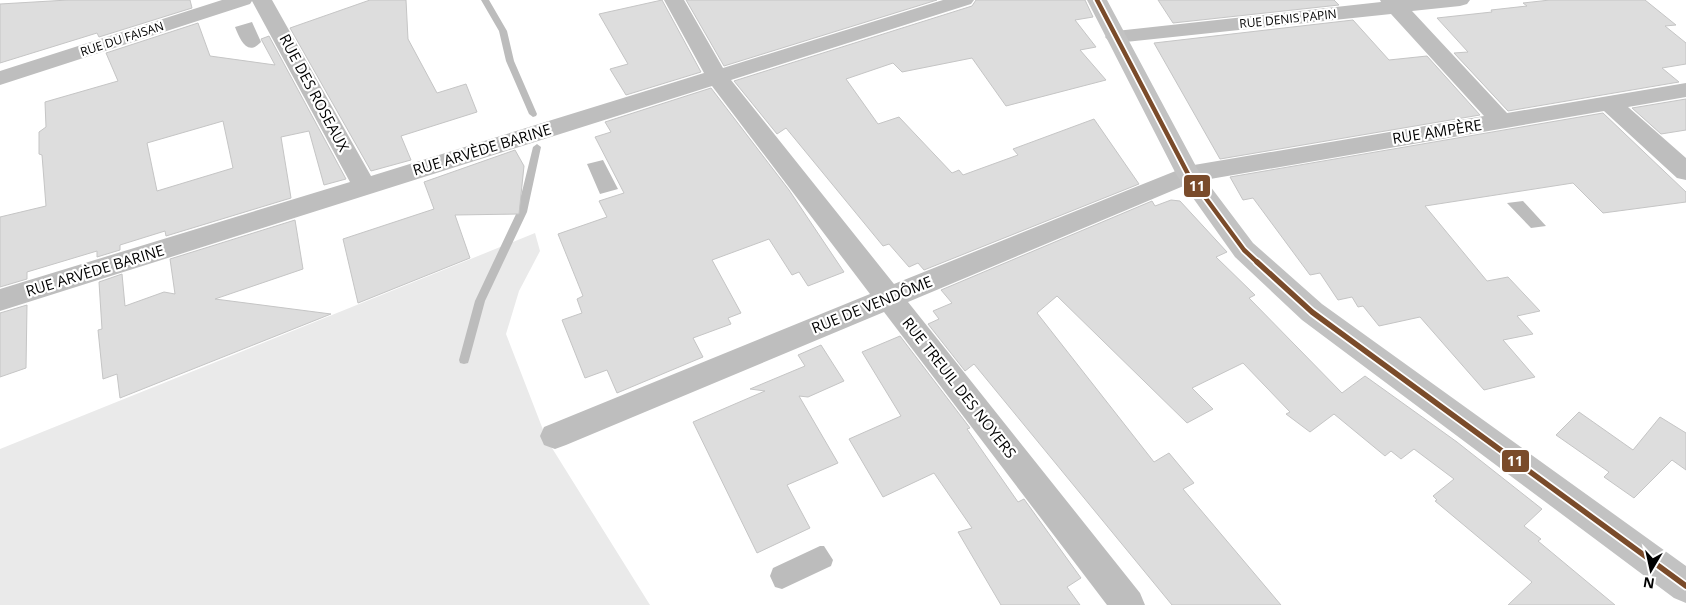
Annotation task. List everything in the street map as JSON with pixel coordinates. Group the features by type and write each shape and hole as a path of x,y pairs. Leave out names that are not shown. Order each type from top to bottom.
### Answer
{"street":[{"name":"RUE DU FAISAN","path":"0,78 244,0"},
{"name":"RUE DES ROSEAUX","path":"262,0 365,186"},
{"name":"RUE TREUIL DES NOYERS","path":"674,0 716,77 1128,605"},
{"name":"RUE ARVÈDE BARINE","path":"0,300 964,0"},
{"path":"1096,0 1188,174 1244,250 1312,312 1686,586"},
{"name":"RUE DENIS PAPIN","path":"1116,37 1393,3 1460,0"},
{"path":"1393,3 1502,122"},
{"name":"RUE AMPÈRE","path":"1188,174 1686,90"},
{"path":"1609,103 1686,172"},
{"name":"RUE DE VENDÔME","path":"555,436 1188,174"}],"shaded area":[{"path":"252,22 261,42 252,48 245,45 235,27"},
{"path":"603,160 618,189 600,194 587,164"},
{"path":"1523,201 1546,226 1531,228 1507,203"},
{"path":"535,233 540,251 519,291 506,334 547,440 650,605 0,605 0,449"},
{"path":"820,546 824,546 833,560 831,566 782,589 775,587 770,576 773,568"}],"building":[{"path":"68,0 190,0 192,8 99,37 97,33 0,63 0,4"},
{"path":"370,0 406,0 408,39 437,93 466,84 477,112 401,136 411,160 371,171 290,28"},
{"path":"662,0 701,72 626,95 610,69 628,64 599,14"},
{"path":"686,0 937,0 724,66"},
{"path":"976,0 1085,0 1093,17 1075,20 1096,47 1080,50 1106,80 1006,106 972,58 902,72 893,63 846,79 878,124 899,117 952,173 959,170 963,175 1018,155 1013,149 1094,119 1139,184 924,270 918,263 909,267 889,244 883,246 786,128 777,134 734,81 972,6"},
{"path":"1158,0 1334,0 1339,5 1173,23"},
{"path":"1550,0 1645,0 1676,25 1665,26 1686,43 1686,64 1662,68 1679,82 1508,111 1454,53 1468,52 1437,18 1492,12 1491,10 1527,6 1523,3"},
{"path":"1353,20 1389,60 1427,56 1480,115 1220,159 1154,43"},
{"path":"198,23 210,56 275,65 261,39 269,36 346,179 324,185 309,131 281,137 291,198 166,236 165,231 120,245 120,250 97,257 97,251 27,272 27,279 0,287 0,217 46,206 42,155 39,154 39,132 46,127 45,102 118,81 106,53","holes":["223,121 233,168 157,191 147,143"]},
{"path":"711,88 789,190 844,272 808,286 799,272 792,275 769,239 712,260 741,313 728,318 731,324 693,338 703,357 617,393 607,370 585,378 562,320 582,313 577,299 583,296 558,234 607,217 599,201 624,193 595,137 611,132 605,122"},
{"path":"1686,99 1686,130 1661,134 1632,108"},
{"path":"1603,113 1686,192 1686,202 1603,213 1573,183 1425,206 1487,281 1508,277 1540,311 1517,316 1533,334 1503,340 1535,377 1484,390 1420,317 1379,326 1363,306 1358,307 1352,297 1338,300 1320,273 1310,275 1253,198 1243,200 1230,177"},
{"path":"515,150 524,166 519,214 455,215 470,258 358,303 343,239 434,209 424,182"},
{"path":"1171,200 1180,201 1227,252 1216,257 1255,295 1249,298 1342,393 1365,376 1457,442 1542,509 1524,526 1541,539 1538,541 1615,605 1508,605 1532,582 1435,501 1437,500 1433,496 1454,479 1414,449 1401,459 1391,451 1385,456 1334,414 1310,432 1286,414 1290,412 1243,363 1192,388 1213,409 1187,423 1057,296 1037,313 1154,462 1169,453 1194,483 1183,489 1281,605 1172,605 974,364 965,371 928,324 939,319 933,311 952,303 941,290 1152,201 1155,206"},
{"path":"295,220 303,269 215,299 331,314 120,398 117,374 103,379 98,330 102,329 99,282 122,274 125,306 164,292 175,294 170,259"},
{"path":"27,305 26,368 0,377 0,313"},
{"path":"900,336 970,428 967,429 1018,502 1024,499 1081,578 1067,587 1080,605 1001,605 958,532 972,528 934,473 883,497 849,439 901,416 862,352"},
{"path":"821,345 844,381 808,397 799,396 838,463 787,485 810,528 757,553 693,422 765,391 750,389 805,366 798,355"},
{"path":"1579,412 1633,450 1660,417 1686,433 1686,470 1672,460 1634,498 1604,477 1609,472 1556,435"}],"waterway":[{"path":"485,0 503,31 510,61 533,114"},
{"path":"464,360 480,301 522,212 537,147"}],"transit line":[{"name":"11","path":"1097,0 1188,174 1244,250 1312,312 1686,586"}]}
